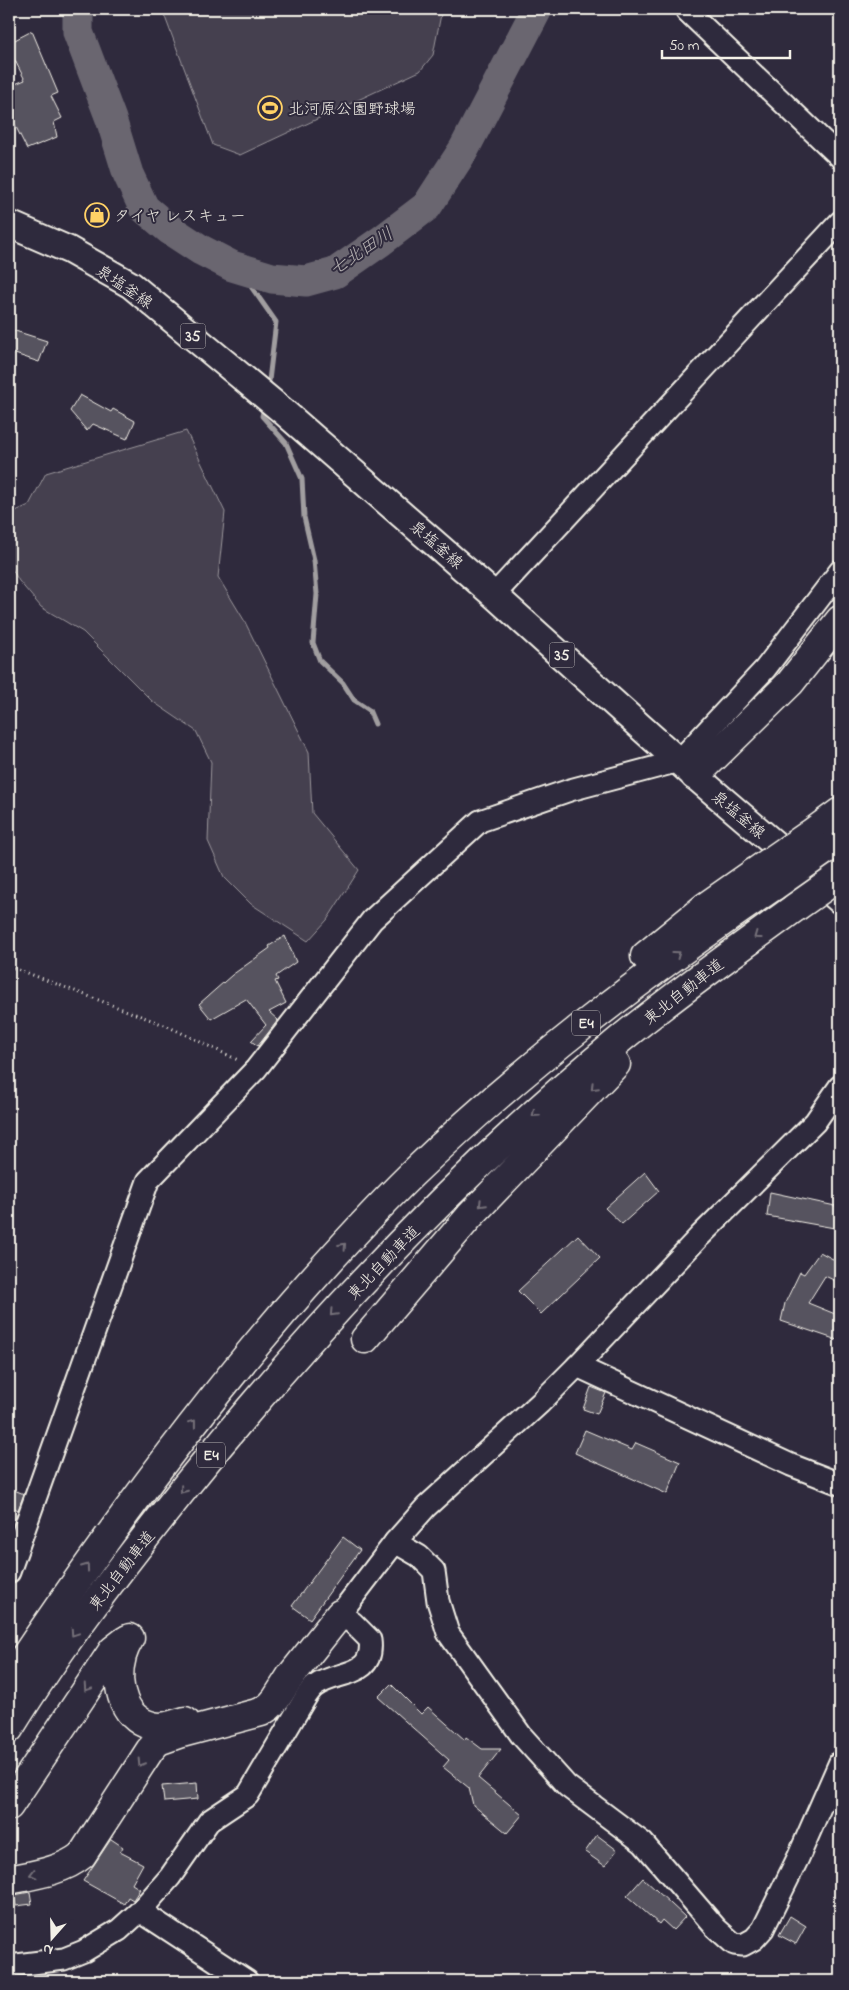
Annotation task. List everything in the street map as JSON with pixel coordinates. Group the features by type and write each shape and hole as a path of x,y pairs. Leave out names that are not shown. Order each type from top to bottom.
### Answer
{"highway":[{"path":"687,768 790,683 840,620"},
{"name":"東北自動車道","path":"9,1680 63,1599 179,1442 241,1363 343,1246 411,1175 482,1108 765,879 826,841 840,812"},
{"name":"東北自動車道","path":"9,1729 90,1608 267,1387 335,1311 441,1202 565,1087 619,1041 729,956 840,876"},
{"path":"366,1338 476,1210 629,1050 729,956"},
{"path":"9,1880 61,1867 74,1862 82,1855 150,1750 158,1741 261,1712 270,1706 290,1677 340,1614"},
{"path":"9,1806 113,1650 130,1638 122,1656 120,1670 122,1700 129,1712 145,1723 154,1726 161,1727 202,1716 258,1697 276,1688 290,1677"}],"main road":[{"name":"泉塩釜線","path":"9,224 69,250 131,285 255,387 494,594 687,768 840,900"}],"street":[{"path":"687,11 840,157"},
{"path":"494,594 840,222"},
{"path":"9,1572 15,1529 148,1181 256,1069 372,920 480,821 570,790 687,768 840,571"},
{"path":"9,1966 64,1959 84,1951 119,1930 140,1911 170,1877 209,1821 248,1795 314,1686 354,1672 363,1666 369,1658 370,1640 353,1623 340,1614 395,1542 426,1507 540,1403 577,1366 700,1236 815,1122 840,1086"},
{"path":"577,1366 791,1465 840,1484"},
{"path":"395,1542 418,1556 434,1571 438,1601 448,1633 521,1735 567,1786 643,1843 716,1928 734,1944 743,1945 754,1939 763,1929 798,1858 840,1762"},
{"path":"140,1911 247,1981"}],"path":[{"path":"9,966 167,1026 256,1069"}],"shaded area":[{"name":"北河原公園野球場","path":"162,9 442,9 433,55 420,71 240,155 213,145"},
{"path":"186,431 225,512 218,577 244,620 309,752 312,813 359,870 327,920 308,941 251,904 224,877 208,841 211,762 196,731 152,701 83,632 41,607 19,581 9,564 9,514 29,505 46,473"}],"building":[{"path":"32,31 58,93 51,96 62,118 54,122 57,137 27,149 9,113 10,86 25,80 9,49 9,43"},
{"path":"9,329 47,341 39,362 9,352"},
{"path":"80,395 111,412 113,409 135,421 127,439 93,424 87,431 70,411"},
{"path":"285,936 296,962 276,976 278,980 275,981 286,1003 269,1012 278,1020 258,1046 251,1041 266,1025 246,999 211,1019 199,1004 232,975"},
{"path":"645,1172 659,1191 622,1224 605,1208"},
{"path":"770,1192 840,1207 840,1229 767,1216"},
{"path":"578,1235 600,1258 541,1314 518,1291"},
{"path":"820,1252 840,1263 840,1283 825,1276 808,1303 840,1316 840,1341 781,1321 785,1303 800,1272 804,1274"},
{"path":"591,1387 606,1393 597,1414 583,1409"},
{"path":"585,1430 632,1450 636,1443 680,1462 667,1494 575,1453"},
{"path":"9,1488 24,1494 18,1510 9,1505"},
{"path":"343,1537 360,1550 310,1619 292,1606"},
{"path":"391,1684 421,1714 428,1707 465,1740 466,1737 482,1749 501,1749 478,1778 522,1815 507,1833 473,1805 469,1788 443,1767 449,1760 378,1697"},
{"path":"197,1783 198,1799 164,1802 162,1786"},
{"path":"597,1835 617,1850 605,1866 585,1852"},
{"path":"111,1839 123,1847 120,1852 143,1864 132,1884 140,1889 133,1900 128,1897 124,1904 83,1881"},
{"path":"643,1878 685,1917 673,1930 662,1920 659,1924 627,1896"},
{"path":"30,1892 32,1904 16,1906 14,1895"},
{"path":"790,1916 806,1926 796,1944 779,1935"}],"waterway":[{"name":"七北田川","path":"78,9 78,32 111,119 128,174 144,208 169,229 201,250 232,266 272,278 306,281 335,273 427,206 464,149 537,9"},
{"path":"238,268 276,322 268,389"},
{"path":"264,407 262,416 286,443 302,479 304,517 314,560 317,594 313,643 320,661 343,683 354,700 369,710 375,724"}],"place":[{"name":"北河原公園野球場","path":"270,108"},
{"name":"タイヤ レスキュー","path":"97,215"}]}
